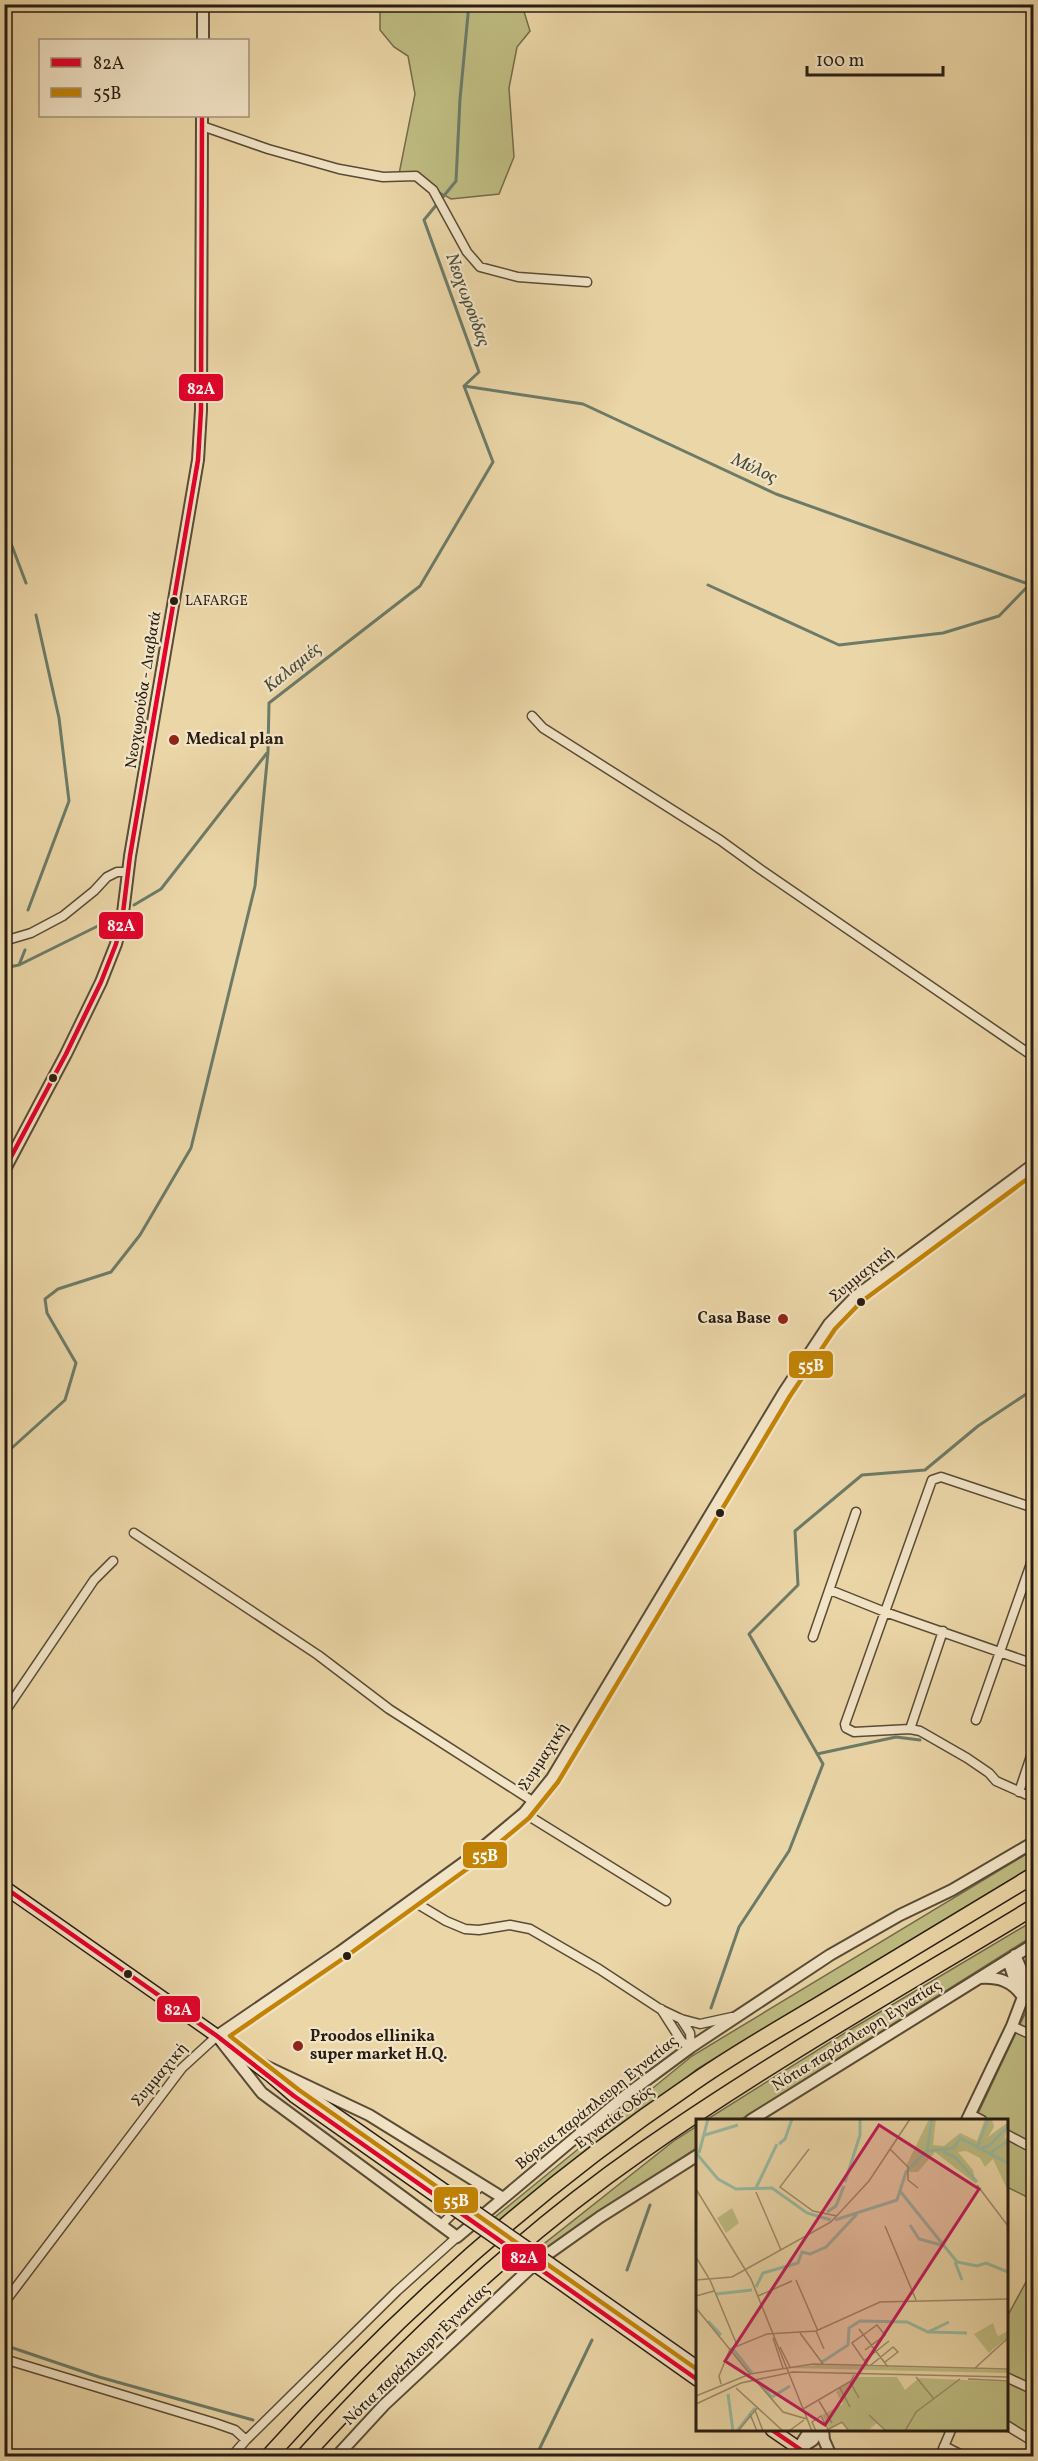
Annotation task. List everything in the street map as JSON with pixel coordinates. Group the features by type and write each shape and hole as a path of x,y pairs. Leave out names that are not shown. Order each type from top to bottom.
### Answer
{"highway":[{"name":"Εγνατία Οδός","path":"269,2457 371,2348 445,2279 616,2138 744,2050 1034,1875"},
{"path":"304,2457 388,2366 463,2294 551,2219 614,2172 760,2072 1034,1907"}],"main road":[{"path":"4,1887 217,2036 271,2076 294,2097 456,2204 547,2268 696,2379"},
{"path":"547,2268 696,2367"},
{"path":"773,2431 810,2457"}],"street":[{"path":"203,4 203,39"},
{"path":"202,121 268,149 339,169 382,177 416,176 437,195 467,252 480,267 518,278 587,282"},
{"name":"Νεοχωρούδα - Διαβατά","path":"4,1171 66,1054 116,944 198,460 201,399 202,121"},
{"path":"532,716 543,728 720,840 1034,1057"},
{"path":"4,941 31,933 63,916 94,891 107,877 117,872 128,872"},
{"name":"Συμμαχική","path":"4,2303 8,2289 182,2068 217,2036 331,1959 471,1858 534,1802 552,1778 784,1392 829,1324 856,1296 1034,1164"},
{"path":"1034,1508 935,1477 845,1724 846,1728 854,1732 910,1729 923,1732 983,1768 996,1781 1034,1798"},
{"path":"813,1637 856,1512"},
{"path":"134,1533 318,1655 389,1709 534,1802"},
{"path":"976,1720 1034,1555"},
{"path":"4,1713 94,1580 113,1561"},
{"path":"830,1590 885,1612 1034,1664"},
{"path":"910,1729 943,1631"},
{"path":"1019,1792 1034,1748"},
{"path":"524,1813 666,1901"},
{"name":"Βόρεια παράπλευρη Εγνατίας","path":"232,2457 246,2440 397,2291 457,2237 626,2096 739,2014 840,1950 900,1915 952,1890 1034,1842"},
{"path":"411,1900 446,1921 465,1929 479,1930 510,1925 530,1929 599,1969 660,2009 681,2019 700,2024 739,2014"},
{"path":"969,2117 1012,2026 1022,1995 1024,1976 1015,1955 1034,1944"},
{"name":"Νότια παράπλευρη Εγνατίας","path":"754,2119 1015,1955"},
{"path":"978,1978 1004,1980 1022,1995"},
{"path":"660,2009 682,2042 691,2047"},
{"path":"681,2019 690,2033 691,2047"},
{"path":"1012,2026 1034,2036"},
{"path":"217,2036 262,2093 457,2237"},
{"path":"245,2057 369,2115 503,2198"},
{"path":"1008,2135 1034,2149"},
{"name":"Νότια παράπλευρη Εγνατίας","path":"337,2457 392,2397 538,2261 600,2217 696,2156"},
{"path":"441,2225 482,2185"},
{"path":"4,2359 215,2422 235,2430 246,2440"},
{"path":"1008,2378 1034,2390"},
{"path":"1008,2426 1034,2442"},
{"path":"799,2449 809,2431"},
{"path":"799,2449 813,2440 820,2431"},
{"path":"821,2431 831,2457"},
{"path":"940,2457 951,2431"},
{"path":"944,2446 964,2457"}],"shaded area":[{"path":"380,5 522,5 530,31 517,47 509,88 514,157 499,194 451,199 437,191 420,174 399,174 415,94 408,56 394,47 380,30"},
{"path":"1033,1850 1033,1866 697,2069 503,2223 495,2217 692,2056"},
{"path":"1033,1921 1033,1936 742,2119 708,2119 848,2031"},
{"path":"1033,1960 1033,2200 1008,2188 1008,2119 975,2119 1030,2003 1028,1963"},
{"path":"696,2127 696,2149 589,2218 547,2251 540,2247 675,2140"},
{"path":"1033,2269 1033,2437 1008,2422 1008,2315"}],"waterway":[{"name":"Καλαμιές","path":"4,1455 65,1400 76,1363 47,1313 45,1299 58,1289 111,1272 140,1235 191,1148 255,886 268,752 269,703 420,586 493,462 464,386 479,372 424,220 456,181 460,99 469,4"},
{"name":"Μύλος","path":"464,386 583,404 776,494 1034,586"},
{"path":"4,525 26,583"},
{"path":"708,585 839,645 943,633 999,616 1029,585"},
{"path":"28,910 69,801 59,718 36,615"},
{"name":"Καλαμιές","path":"134,905 161,889 267,753"},
{"name":"Καλαμιές","path":"4,968 19,965 112,919"},
{"path":"19,965 25,950"},
{"path":"711,2008 739,1927 789,1851 823,1764 749,1634 798,1585 795,1531 862,1475 925,1470 978,1426 1034,1389"},
{"path":"817,1754 896,1737 920,1740"},
{"path":"627,2270 650,2205"},
{"path":"536,2456 592,2340"},
{"path":"4,2345 99,2377 253,2420"}],"transit line":[{"name":"82Α","path":"4,1170 66,1054 101,982 116,944 122,921 130,856 198,460 201,410 202,117"},
{"name":"55Β","path":"696,2369 299,2090 230,2036 344,1958 474,1864 529,1818 558,1782 790,1396 835,1329 861,1302 1034,1174"},
{"name":"82Α","path":"4,1887 217,2036 294,2096 696,2379"},
{"name":"82Α","path":"773,2431 810,2456"}],"place":[{"name":"LAFARGE","path":"174,601"},
{"name":"Medical plan","path":"174,740"},
{"name":"Casa Base","path":"783,1319"},
{"name":"Proodos ellinika super market H.Q.","path":"298,2046"}],"water label":[{"name":"Νεοχωρούδας","path":"467,300"}]}
